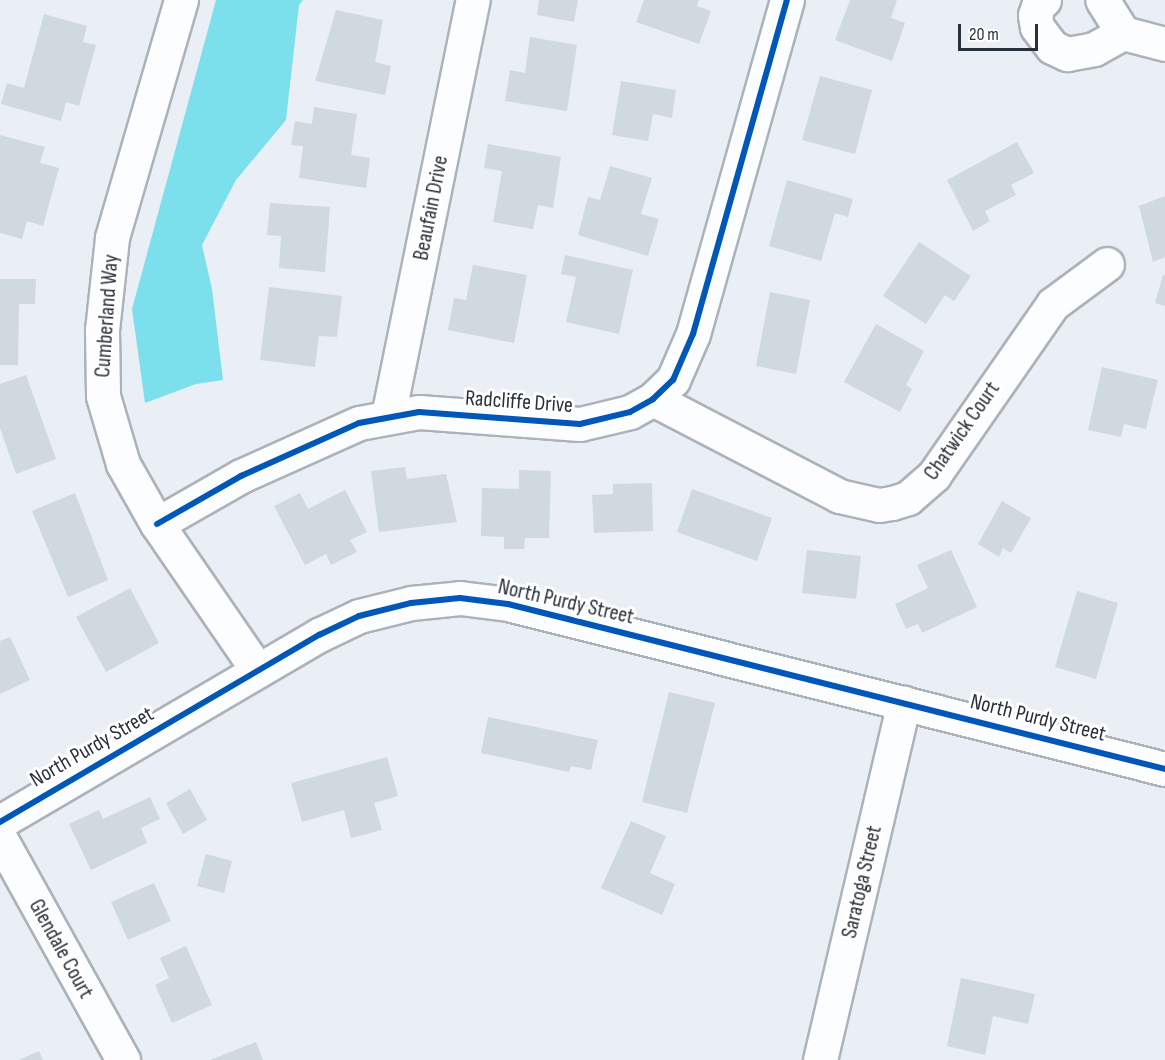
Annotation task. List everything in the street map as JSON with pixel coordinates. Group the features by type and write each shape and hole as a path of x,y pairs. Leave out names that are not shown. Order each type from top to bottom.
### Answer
{"street":[{"name":"Cumberland Way","path":"181,0 112,238 101,363 109,423 123,464 157,524 258,671"},
{"name":"Beaufain Drive","path":"388,416 473,0"},
{"name":"Radcliffe Drive","path":"157,524 289,452 359,423 419,412 580,424 622,415 653,399 673,380 693,334 787,0"},
{"path":"1044,0 1039,3 1035,15 1037,27 1052,47 1067,54 1094,49 1123,33"},
{"path":"1102,0 1123,33 1165,44"},
{"name":"Chatwick Court","path":"653,399 839,496 870,504 892,503 908,498 934,476 1053,304 1107,264"},
{"name":"North Purdy Street","path":"0,822 258,671 359,616 411,603 460,598 508,604 1165,769"},
{"name":"Saratoga Street","path":"820,1060 904,704"},
{"name":"Glendale Court","path":"0,838 123,1060"}],"water":[{"path":"216,0 303,0 299,5 286,120 236,180 202,245 212,289 223,380 196,384 145,403 132,309"}],"building":[{"path":"539,0 578,0 574,22 537,15"},
{"path":"644,0 699,0 697,6 711,11 699,44 636,22"},
{"path":"850,0 897,0 891,18 905,23 892,61 835,40"},
{"path":"336,10 383,20 375,62 391,66 385,95 315,81"},
{"path":"44,14 87,26 83,42 96,45 79,106 66,102 61,121 1,104 7,83 24,88"},
{"path":"530,37 577,45 567,111 505,101 510,70 525,73"},
{"path":"820,76 872,90 855,154 802,140"},
{"path":"621,81 676,90 672,118 653,114 648,141 612,135"},
{"path":"314,107 357,114 351,155 370,158 366,188 299,178 303,146 291,145 295,121 312,124"},
{"path":"0,135 45,147 40,163 59,168 43,226 27,221 22,239 0,233"},
{"path":"1017,142 1034,173 1011,185 1016,195 985,211 990,221 973,231 947,180"},
{"path":"488,144 561,157 553,208 538,205 533,229 493,222 502,171 484,168"},
{"path":"610,166 652,178 641,214 659,219 648,256 578,235 588,197 600,200"},
{"path":"787,180 853,199 848,217 835,213 821,261 769,246"},
{"path":"1165,196 1165,257 1153,262 1139,206"},
{"path":"270,203 330,207 325,272 279,268 281,236 267,235"},
{"path":"919,242 971,276 954,301 945,295 926,324 883,296"},
{"path":"565,255 633,270 619,334 566,322 576,277 561,274"},
{"path":"473,265 527,275 514,343 448,330 454,298 466,300"},
{"path":"1163,275 1165,275 1165,306 1155,303"},
{"path":"0,279 36,279 35,304 19,304 18,365 0,365"},
{"path":"269,287 342,296 337,337 319,336 315,367 260,360"},
{"path":"770,292 810,300 796,374 756,366"},
{"path":"876,324 924,351 906,385 912,389 900,412 844,382"},
{"path":"1102,367 1158,380 1146,429 1124,424 1121,437 1088,430"},
{"path":"26,375 56,459 16,474 0,428 0,384"},
{"path":"405,467 407,479 446,474 457,522 379,532 371,471"},
{"path":"519,470 551,471 549,538 525,538 524,549 504,549 504,537 481,536 482,488 519,489"},
{"path":"652,483 653,531 594,533 592,495 613,494 613,484"},
{"path":"692,489 772,518 757,561 677,532"},
{"path":"345,490 367,532 350,540 357,552 331,565 326,554 305,565 274,506 300,493 308,509"},
{"path":"75,493 108,580 68,597 32,511"},
{"path":"1002,501 1031,518 1011,553 1003,548 999,557 978,544"},
{"path":"807,550 861,556 856,599 802,593"},
{"path":"951,550 977,607 922,633 918,624 906,629 895,604 928,588 917,565"},
{"path":"130,588 159,643 106,672 76,617"},
{"path":"1077,591 1118,603 1096,679 1055,667"},
{"path":"10,637 30,680 0,694 0,641"},
{"path":"669,692 715,703 687,813 642,802"},
{"path":"488,717 598,740 591,770 571,766 569,772 481,753"},
{"path":"387,757 398,796 374,803 382,830 351,838 344,810 302,822 291,783"},
{"path":"190,789 207,820 183,834 166,803"},
{"path":"150,797 160,819 141,828 147,843 91,870 69,824 99,810 103,819"},
{"path":"631,821 666,836 650,873 675,884 662,915 601,888"},
{"path":"206,854 232,861 224,893 197,886"},
{"path":"154,883 171,921 128,940 111,902"},
{"path":"186,946 212,1005 172,1023 155,985 169,978 160,958"},
{"path":"961,978 1035,994 1028,1024 993,1016 985,1055 947,1046"},
{"path":"256,1042 263,1060 210,1060"},
{"path":"39,1051 43,1060 19,1060"}],"cycle path":[{"path":"157,524 241,476 359,423 419,412 580,424 630,412 653,399 673,380 693,334 787,0"},
{"path":"0,822 319,635 359,616 411,603 460,598 508,604 1165,769"}]}
